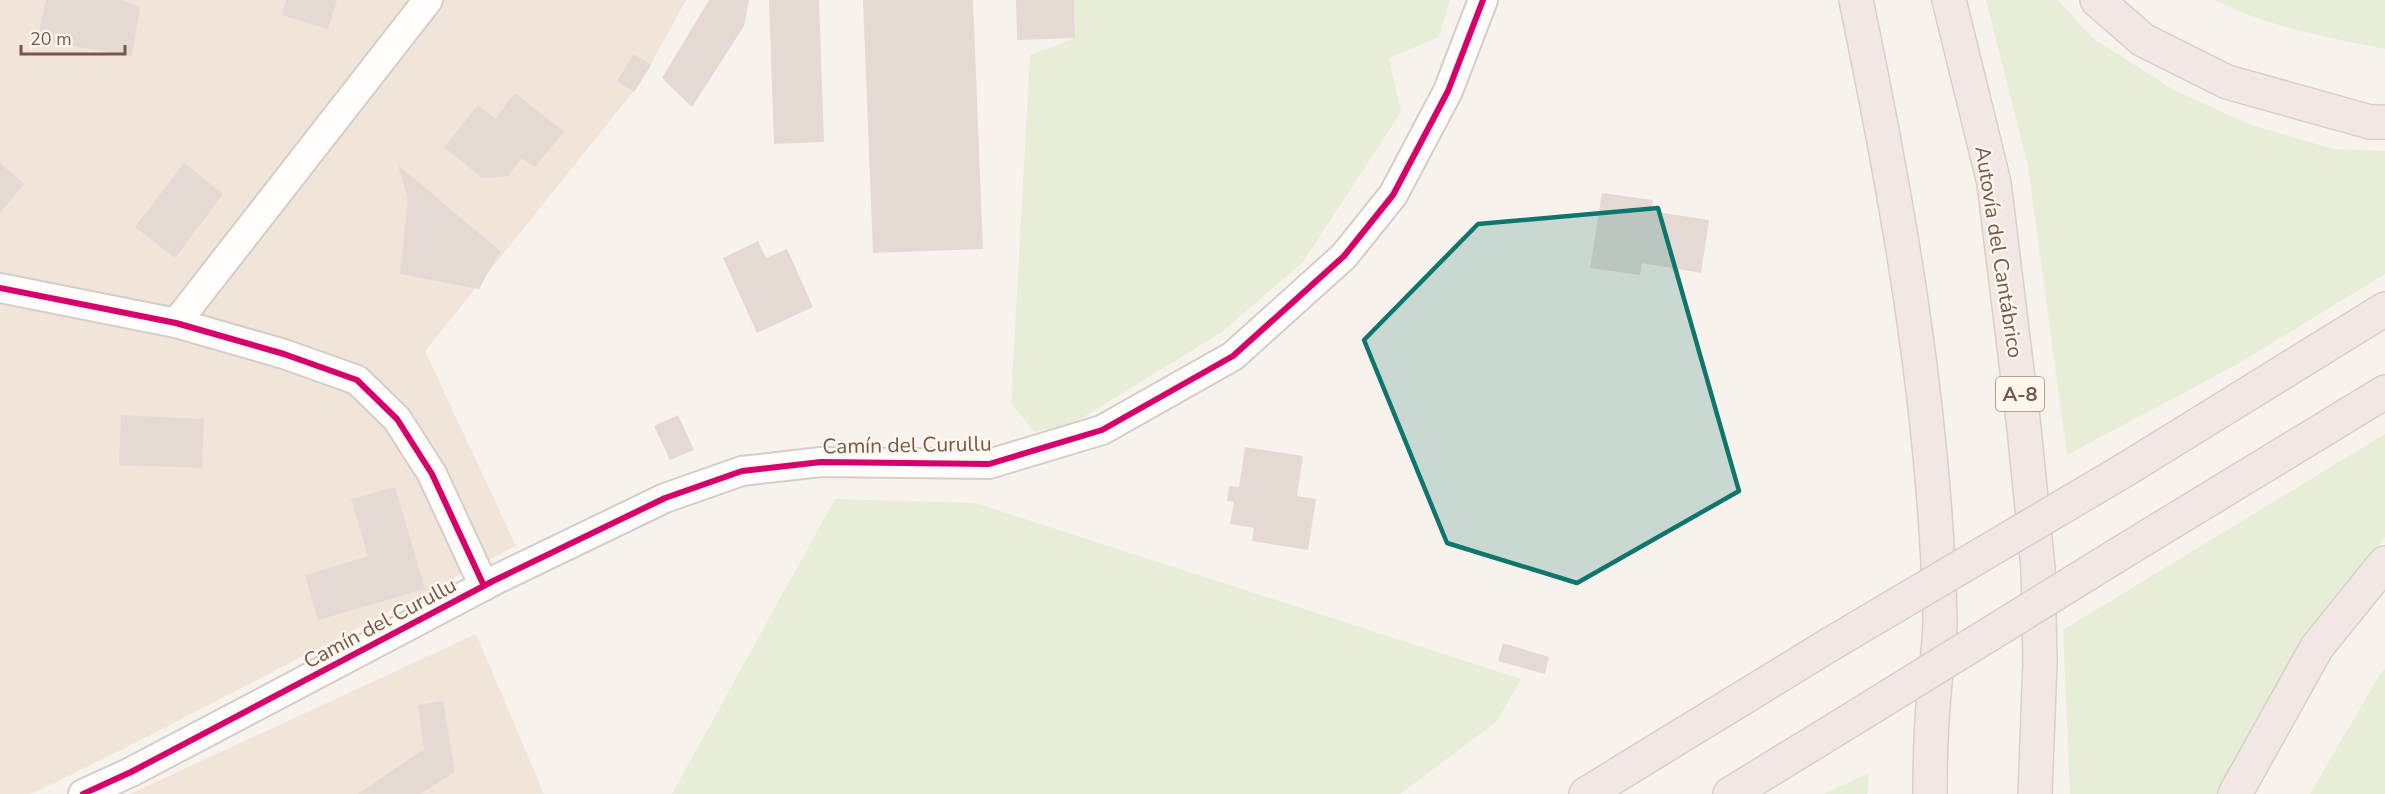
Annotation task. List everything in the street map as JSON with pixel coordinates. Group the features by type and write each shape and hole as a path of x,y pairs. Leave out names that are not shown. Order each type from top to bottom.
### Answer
{"highway":[{"path":"1856,0 1878,105 1917,349 1935,509 1940,620 1930,735 1922,794"},
{"name":"Autovía del Cantábrico","path":"1949,0 1994,183 2024,428 2038,568 2040,662 2035,794"},
{"path":"2097,0 2143,40 2227,82 2370,122 2385,122"},
{"path":"1586,794 1829,645 2128,468 2385,309"},
{"path":"1730,794 2385,392"},
{"path":"2235,794 2317,647 2385,563"},
{"path":"1930,735 1930,794"}],"street":[{"path":"176,323 428,0"},
{"name":"Camín del Curullu","path":"82,794 131,771 484,586 665,498 742,471 821,462 989,464 1102,430 1233,356 1344,256 1393,195 1448,91 1483,0"},
{"path":"0,288 176,323 284,354 357,380 397,419 432,474 484,586"}],"highlighted area":[{"path":"1658,208 1739,491 1577,583 1447,543 1364,340 1478,224"}],"shaded area":[{"path":"0,0 686,0 641,82 425,351 516,546 127,747 31,794 0,794"},
{"path":"476,634 544,794 130,794"}],"green space":[{"path":"1074,0 1450,0 1439,37 1389,58 1401,112 1303,262 1222,332 1072,424 1034,432 1011,403 1030,55 1075,38"},
{"path":"1986,0 2058,0 2091,37 2174,90 2251,125 2333,149 2385,151 2385,274 2236,365 2067,455 2028,166"},
{"path":"2215,0 2385,0 2385,49 2277,24"},
{"path":"2385,434 2385,537 2276,685 2220,794 2070,794 2063,630"},
{"path":"835,499 975,503 1521,679 1497,721 1400,794 672,794"},
{"path":"2385,668 2385,794 2310,794 2379,676"},
{"path":"1869,773 1867,794 1824,794 1826,793"}],"building":[{"path":"46,0 122,0 140,7 132,56 37,40"},
{"path":"286,0 337,0 328,29 282,15"},
{"path":"709,0 749,0 744,26 692,107 662,78"},
{"path":"769,0 819,0 824,142 774,144"},
{"path":"863,0 973,0 983,249 873,253"},
{"path":"1016,0 1074,0 1075,38 1017,40"},
{"path":"634,54 651,65 634,92 617,81"},
{"path":"515,93 564,132 534,168 522,158 508,176 482,178 444,147 478,105 495,119"},
{"path":"0,163 24,184 0,213"},
{"path":"184,163 223,194 175,258 135,227"},
{"path":"398,165 500,251 479,289 400,274 408,199"},
{"path":"1602,193 1653,200 1651,211 1709,220 1701,273 1642,263 1640,275 1590,268"},
{"path":"758,241 766,258 787,249 813,307 757,333 723,258"},
{"path":"121,415 204,419 202,468 119,465"},
{"path":"678,415 694,450 670,460 654,426"},
{"path":"1245,447 1303,456 1297,496 1316,499 1308,550 1252,541 1254,528 1230,524 1234,502 1227,501 1229,486 1239,487"},
{"path":"395,487 425,589 318,620 305,575 368,556 351,499"},
{"path":"1503,643 1549,657 1545,674 1498,661"},
{"path":"443,701 455,772 420,794 358,794 424,749 418,705"}],"cycle path":[{"path":"83,794 131,772 493,581 665,498 742,471 821,462 989,464 1102,430 1233,356 1344,256 1393,195 1448,91 1483,0"},
{"path":"0,288 176,323 284,354 357,380 397,419 432,474 484,586"}]}
